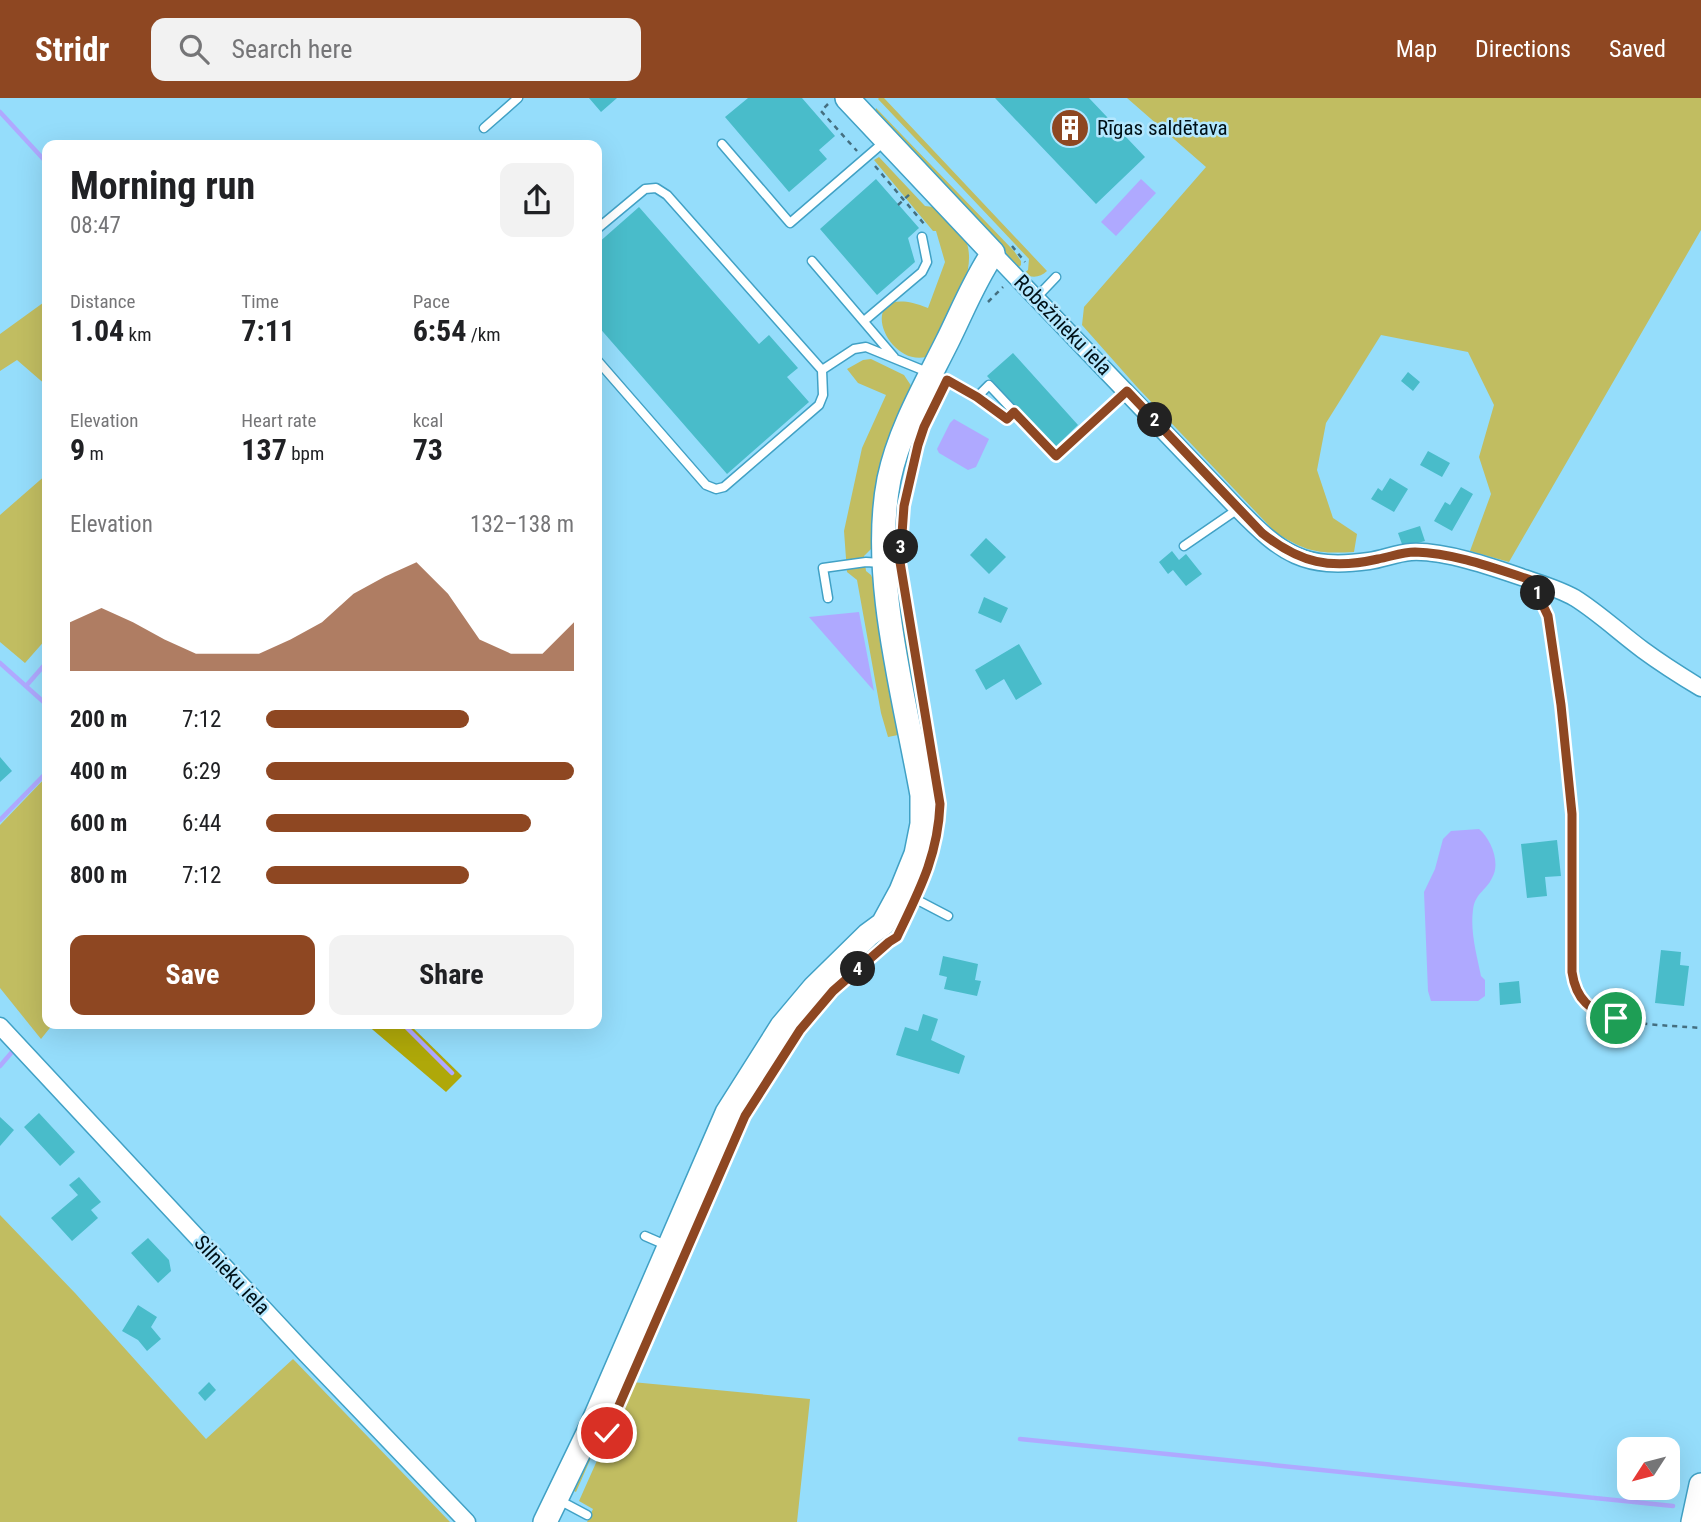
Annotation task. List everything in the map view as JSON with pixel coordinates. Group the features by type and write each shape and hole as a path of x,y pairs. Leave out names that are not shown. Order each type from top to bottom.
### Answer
{"street":[{"path":"545,1522 591,1427 727,1113 767,1048 814,988 868,935 883,924 901,891 916,854 922,824 922,795 908,741 884,564 884,520 889,480 900,444 930,375 978,275 993,253 887,140 855,101"},
{"name":"Robežnieku iela","path":"993,253 1238,509 1284,550 1306,560 1351,563 1412,552 1490,566 1575,598 1645,651 1701,688"},
{"name":"Silnieku iela","path":"0,1026 467,1522"},
{"path":"1693,1522 1701,1485"}],"lane":[{"path":"484,128 518,98"},
{"path":"722,144 790,223 887,140"},
{"path":"602,225 645,189 656,188 667,195 822,370 823,395 819,405 724,486 716,489 706,485 602,366"},
{"path":"864,321 922,272 927,262 922,237"},
{"path":"813,261 896,359"},
{"path":"1036,298 1056,278"},
{"path":"822,370 854,349 866,347 947,380 1007,419 1014,412"},
{"path":"977,397 989,385 1056,456 1127,391"},
{"path":"1184,546 1238,509"},
{"path":"828,598 823,568 866,562 884,564"},
{"path":"901,891 948,916"},
{"path":"645,1236 668,1247"},
{"path":"558,1499 587,1515"}],"path":[{"path":"983,309 1005,286"},
{"path":"1531,580 1548,616 1561,705 1572,814 1574,986 1585,1004 1604,1015 1701,1028"}],"shaded area":[{"path":"879,98 884,98 1047,271 1036,277 1023,274 1028,270 1029,259"},
{"path":"1127,98 1701,98 1701,230 1509,562 1470,551 1491,494 1479,457 1494,405 1468,352 1381,335 1326,423 1317,470 1333,518 1357,534 1354,552 1331,553 1304,548 1275,532 1082,325 1084,307 1206,167"},
{"path":"876,108 1014,251 1021,261 1017,269 997,241 875,113"},
{"path":"879,157 925,206 941,208 959,229 967,244 969,257 963,287 949,318 926,357 911,356 897,349 882,325 883,313 890,304 904,302 928,308 945,262 936,231 933,231 874,160"},
{"path":"1141,179 1156,193 1116,236 1101,222"},
{"path":"42,304 42,382 17,360 0,371 0,334"},
{"path":"871,359 904,375 912,387 873,547 864,556 866,571 875,584 900,730 898,735 888,737 881,713 857,580 847,572 844,531 862,448 886,395 858,383 847,369 863,360"},
{"path":"954,419 989,439 976,467 968,470 939,453 937,449"},
{"path":"42,478 42,644 25,663 0,642 0,515"},
{"path":"898,572 917,686 911,687 891,573"},
{"path":"859,612 874,691 809,617"},
{"path":"921,705 933,778 935,822 925,868 914,893 909,890 915,706"},
{"path":"42,781 42,1029 49,1029 41,1039 0,988 0,825"},
{"path":"1479,829 1491,845 1495,859 1495,872 1476,900 1472,918 1481,976 1485,980 1485,996 1478,1001 1431,1001 1428,991 1424,892 1435,869 1443,839 1451,831"},
{"path":"878,936 883,942 833,984 791,1037 739,1121 576,1492 570,1489 735,1114 798,1018"},
{"path":"372,1029 414,1029 462,1076 446,1092"},
{"path":"0,1215 75,1293 206,1439 293,1359 450,1522 0,1522"},
{"path":"632,1382 810,1399 797,1522 587,1522 593,1509 579,1501"}],"building":[{"path":"589,98 617,98 601,112"},
{"path":"748,98 802,98 835,136 819,150 827,159 789,192 725,117"},
{"name":"Rīgas saldētava","path":"995,98 1089,98 1145,157 1096,204"},
{"path":"876,179 919,228 908,238 915,262 877,295 820,229"},
{"path":"639,207 759,344 769,335 798,368 787,377 809,402 727,474 602,331 602,240"},
{"path":"1013,353 1078,425 1053,449 987,376"},
{"path":"1408,372 1420,382 1413,391 1401,381"},
{"path":"1428,451 1450,463 1442,477 1420,465"},
{"path":"1390,478 1408,489 1394,512 1371,499 1378,488 1382,491"},
{"path":"1461,487 1473,494 1452,531 1434,521 1445,502 1450,505"},
{"path":"1420,526 1425,541 1403,547 1398,533"},
{"path":"986,538 1006,557 989,574 970,555"},
{"path":"1172,551 1179,560 1186,554 1202,574 1186,586 1173,570 1168,574 1159,562"},
{"path":"984,597 1008,608 1001,623 978,613"},
{"path":"1019,644 1042,684 1016,700 1004,679 986,690 975,670"},
{"path":"0,757 12,771 0,782"},
{"path":"1557,840 1561,876 1545,877 1547,896 1527,898 1521,844"},
{"path":"1661,950 1681,952 1680,965 1689,966 1684,1006 1655,1003"},
{"path":"943,956 978,964 975,980 981,981 977,996 944,989 947,977 939,975"},
{"path":"1519,981 1521,1003 1500,1005 1499,983"},
{"path":"923,1014 938,1019 931,1040 965,1056 959,1074 896,1055 905,1027 918,1031"},
{"path":"39,1113 75,1152 60,1166 24,1127"},
{"path":"0,1117 14,1130 0,1146"},
{"path":"79,1177 101,1202 91,1210 98,1218 72,1241 51,1218 78,1195 69,1185"},
{"path":"148,1238 169,1260 171,1271 158,1283 131,1253"},
{"path":"138,1305 157,1317 151,1327 161,1339 147,1351 138,1340 122,1331"},
{"path":"209,1382 216,1390 205,1401 198,1393"}],"waterway":[{"path":"0,112 42,158"},
{"path":"0,663 42,701"},
{"path":"26,686 42,668"},
{"path":"0,820 42,777"},
{"path":"408,1029 452,1073"},
{"path":"0,1066 12,1052"},
{"path":"1020,1439 1673,1506"}],"place":[{"name":"Rīgas saldētava","path":"1070,128"}],"route":[{"path":"607,1433 745,1116 800,1030 833,991 897,937 929,872 937,839 940,804 900,562 904,506 918,445 947,380 1007,419 1014,412 1056,456 1127,391 1262,533 1284,550 1306,560 1351,563 1412,552 1490,566 1531,580 1548,616 1561,705 1572,814 1574,986 1585,1004 1604,1015 1616,1018"}]}
